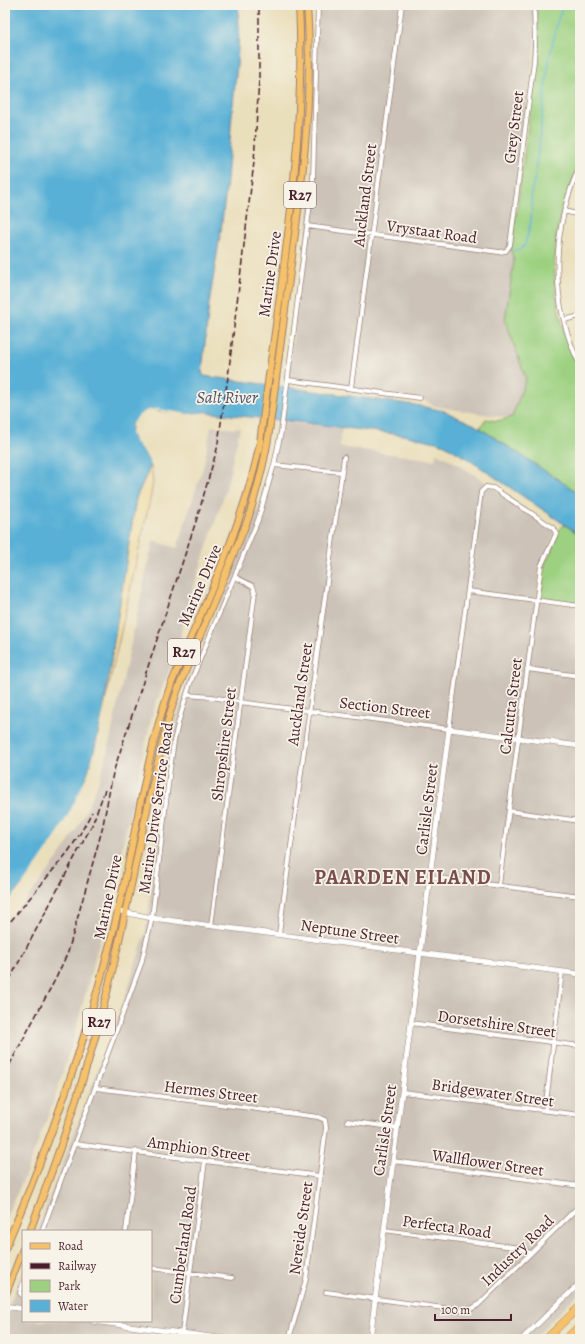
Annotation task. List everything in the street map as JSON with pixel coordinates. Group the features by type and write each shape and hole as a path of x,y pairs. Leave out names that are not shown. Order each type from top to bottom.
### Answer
{"highway":[{"path":"546,1339 580,1306"},
{"path":"566,1339 580,1325"}],"main road":[{"name":"Marine Drive","path":"5,1249 26,1199 71,1079 103,973 154,737 162,711 170,687 241,515 253,473 262,428 288,233 297,152 300,72 299,5"},
{"name":"Marine Drive","path":"30,1230 85,1071 109,984 170,712 178,689 248,519 257,490 270,432 304,154 309,73 307,5"},
{"path":"5,1296 22,1252"}],"street":[{"name":"Marine Drive Service Road","path":"42,1230 141,964 152,918 174,741 191,681 258,520 274,465 288,380 313,179 318,5"},
{"name":"Auckland Street","path":"352,388 402,5"},
{"name":"Grey Street","path":"506,251 510,245 534,61 534,5"},
{"path":"580,166 564,211 559,239 557,279 560,305 568,337 580,365"},
{"path":"564,211 580,215"},
{"name":"Vrystaat Road","path":"307,226 499,252 506,251"},
{"path":"564,320 580,316"},
{"path":"288,380 420,398"},
{"name":"Auckland Street","path":"279,934 344,457"},
{"path":"274,465 341,472"},
{"name":"Carlisle Street","path":"370,1339 449,729 482,490 488,487 493,488 548,524 555,532"},
{"name":"Calcutta Street","path":"499,885 542,562 555,537 555,532"},
{"name":"Shropshire Street","path":"211,926 255,592 252,586 235,577"},
{"path":"468,591 580,606"},
{"path":"527,669 580,676"},
{"name":"Section Street","path":"187,695 212,697 240,702 580,746"},
{"path":"509,812 580,821"},
{"path":"430,877 580,896 580,892"},
{"name":"Neptune Street","path":"118,909 152,918 580,974"},
{"path":"545,1111 562,972"},
{"name":"Dorsetshire Street","path":"411,1023 580,1046"},
{"name":"Hermes Street","path":"96,1088 324,1118"},
{"name":"Bridgewater Street","path":"402,1092 580,1115"},
{"name":"Nereide Street","path":"289,1339 306,1279 326,1128 324,1118"},
{"path":"347,1121 398,1128"},
{"name":"Amphion Street","path":"75,1144 320,1176"},
{"path":"126,1230 136,1151"},
{"name":"Cumberland Road","path":"182,1332 205,1161"},
{"name":"Wallflower Street","path":"393,1161 580,1186"},
{"name":"Industry Road","path":"326,1292 466,1310 471,1309 478,1305 580,1205"},
{"name":"Perfecta Road","path":"384,1230 520,1248 530,1254"},
{"path":"152,1268 232,1278"},
{"path":"522,1339 580,1283"},
{"path":"5,1306 22,1310"},
{"path":"101,1322 226,1339"}],"shaded area":[{"path":"318,5 534,5 535,44 510,245 514,261 505,319 526,379 512,418 435,406 420,398 288,380 313,179"},
{"path":"278,422 342,428 340,447 435,460 436,453 473,474 552,527 555,532 542,562 536,601 580,607 580,1292 533,1339 5,1339 5,1317 22,1272 22,1322 152,1322 152,1230 37,1230 124,1001 146,931 164,782 172,732 189,677 232,576 264,494"},
{"path":"211,426 235,429 235,427 240,428 226,489 182,622 180,642 153,711 111,897 75,1033 53,1103 24,1178 5,1219 5,921 26,900 49,871 68,843 83,818 100,778 108,749 153,541 177,548 204,464"}],"green space":[{"path":"537,5 580,5 580,162 563,205 556,238 554,264 556,295 562,323 571,351 580,370 580,494 480,428 486,419 497,421 512,417 526,379 505,319 514,261 511,250 537,61"},
{"path":"565,525 580,535 580,604 544,599 539,594 539,590 542,588 545,563 554,547 553,544 558,535 559,529"}],"sand":[{"path":"151,465 153,482 151,495 103,713 136,498"}],"water":[{"name":"Salt River","path":"5,5 238,5 239,29 237,65 227,180 221,230 209,304 202,373 204,376 415,405 444,411 475,425 580,494 580,535 468,459 445,445 436,442 403,435 297,422 203,412 189,414 147,410 132,423 131,433 135,442 144,452 151,465 136,498 103,713 93,758 81,789 53,842 31,875 5,903"}],"pier":[{"path":"158,409 189,414 208,412 208,414 189,416 158,411 147,412 140,417 134,424 133,432 137,441 146,451 153,464 152,469 144,452 135,442 131,433 132,423 139,415 147,410"},
{"path":"109,684 98,746 89,773 72,812 57,839 40,864 18,894 5,905 5,903 16,893 55,838 88,773 96,746"}],"waterway":[{"path":"514,250 519,250 525,245 531,221 531,194 535,175 549,60 558,19 563,5"}],"railway":[{"path":"5,1073 56,978 68,952 102,830 113,773 198,515 217,449 228,377 254,162 259,79 259,5"},
{"path":"5,988 92,825 105,790"},
{"path":"5,928 68,852 92,812"}],"district":[{"name":"PAARDEN EILAND","path":"403,877"}]}
